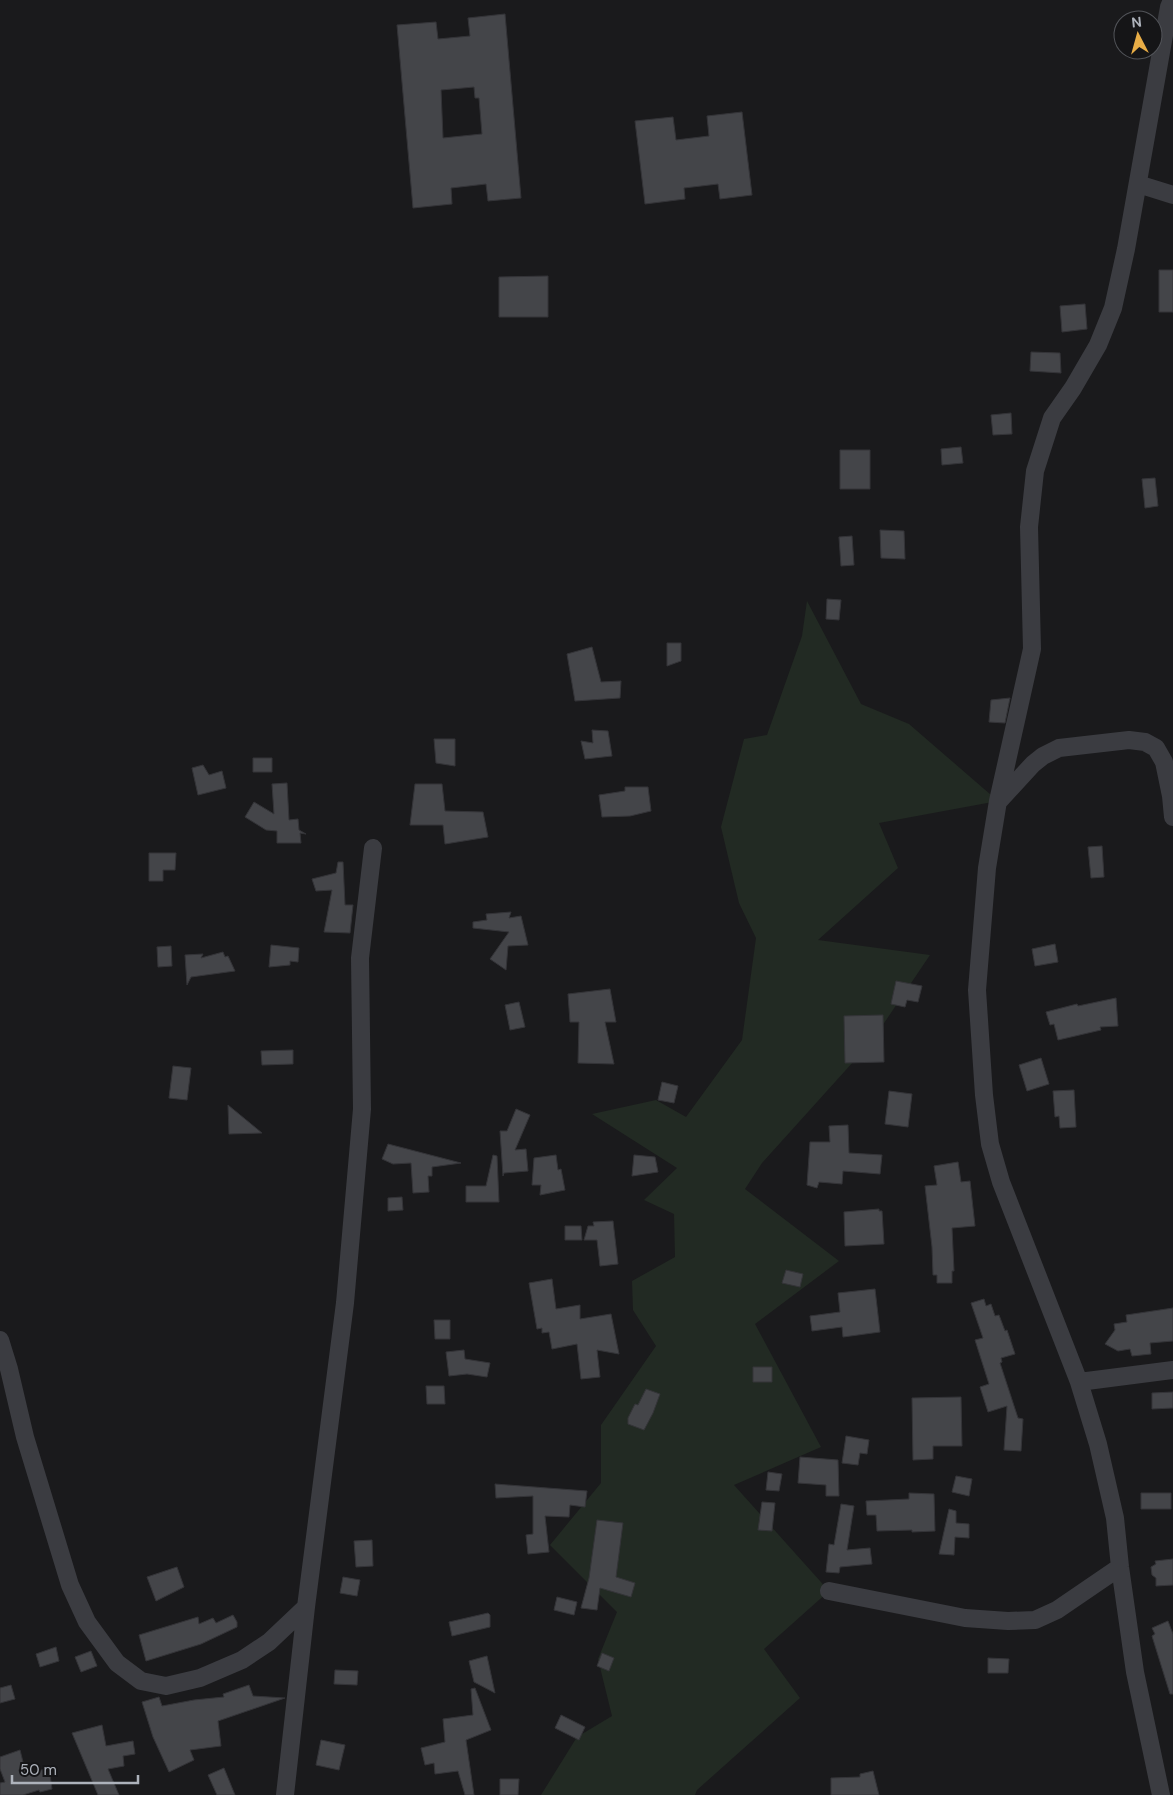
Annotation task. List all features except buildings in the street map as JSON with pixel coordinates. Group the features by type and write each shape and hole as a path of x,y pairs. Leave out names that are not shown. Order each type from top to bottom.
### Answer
{"street":[{"path":"1161,1795 1135,1672 1115,1518 1108,1482 1078,1382 1001,1182 990,1144 984,1095 977,990 987,868 998,801 1032,649 1029,527 1035,471 1052,418 1073,388 1098,344 1113,308 1138,184 1169,7 1172,0"},
{"path":"1138,184 1173,195"},
{"path":"998,801 1033,764 1043,756 1059,748 1129,740 1145,742 1156,748 1164,762 1173,817"},
{"path":"285,1795 306,1607 345,1303 362,1110 360,958 373,848"},
{"path":"0,1340 25,1437 70,1585 88,1622 117,1664 141,1681 166,1686 200,1678 242,1660 269,1642 306,1607"},
{"path":"1078,1382 1173,1370"},
{"path":"829,1591 965,1618 1036,1620 1057,1610 1120,1567"}],"shaded area":[{"path":"807,601 861,704 909,724 998,801 879,823 898,868 818,940 930,955 872,1041 762,1163 745,1189 839,1261 755,1324 821,1447 734,1485 829,1591 764,1649 800,1698 697,1790 695,1795 541,1795 577,1737 612,1716 598,1659 617,1612 550,1545 601,1483 601,1425 656,1346 633,1310 632,1281 675,1257 674,1214 644,1200 677,1168 592,1114 656,1100 686,1117 742,1040 756,938 739,903 721,827 744,739 767,735 802,636"}]}
